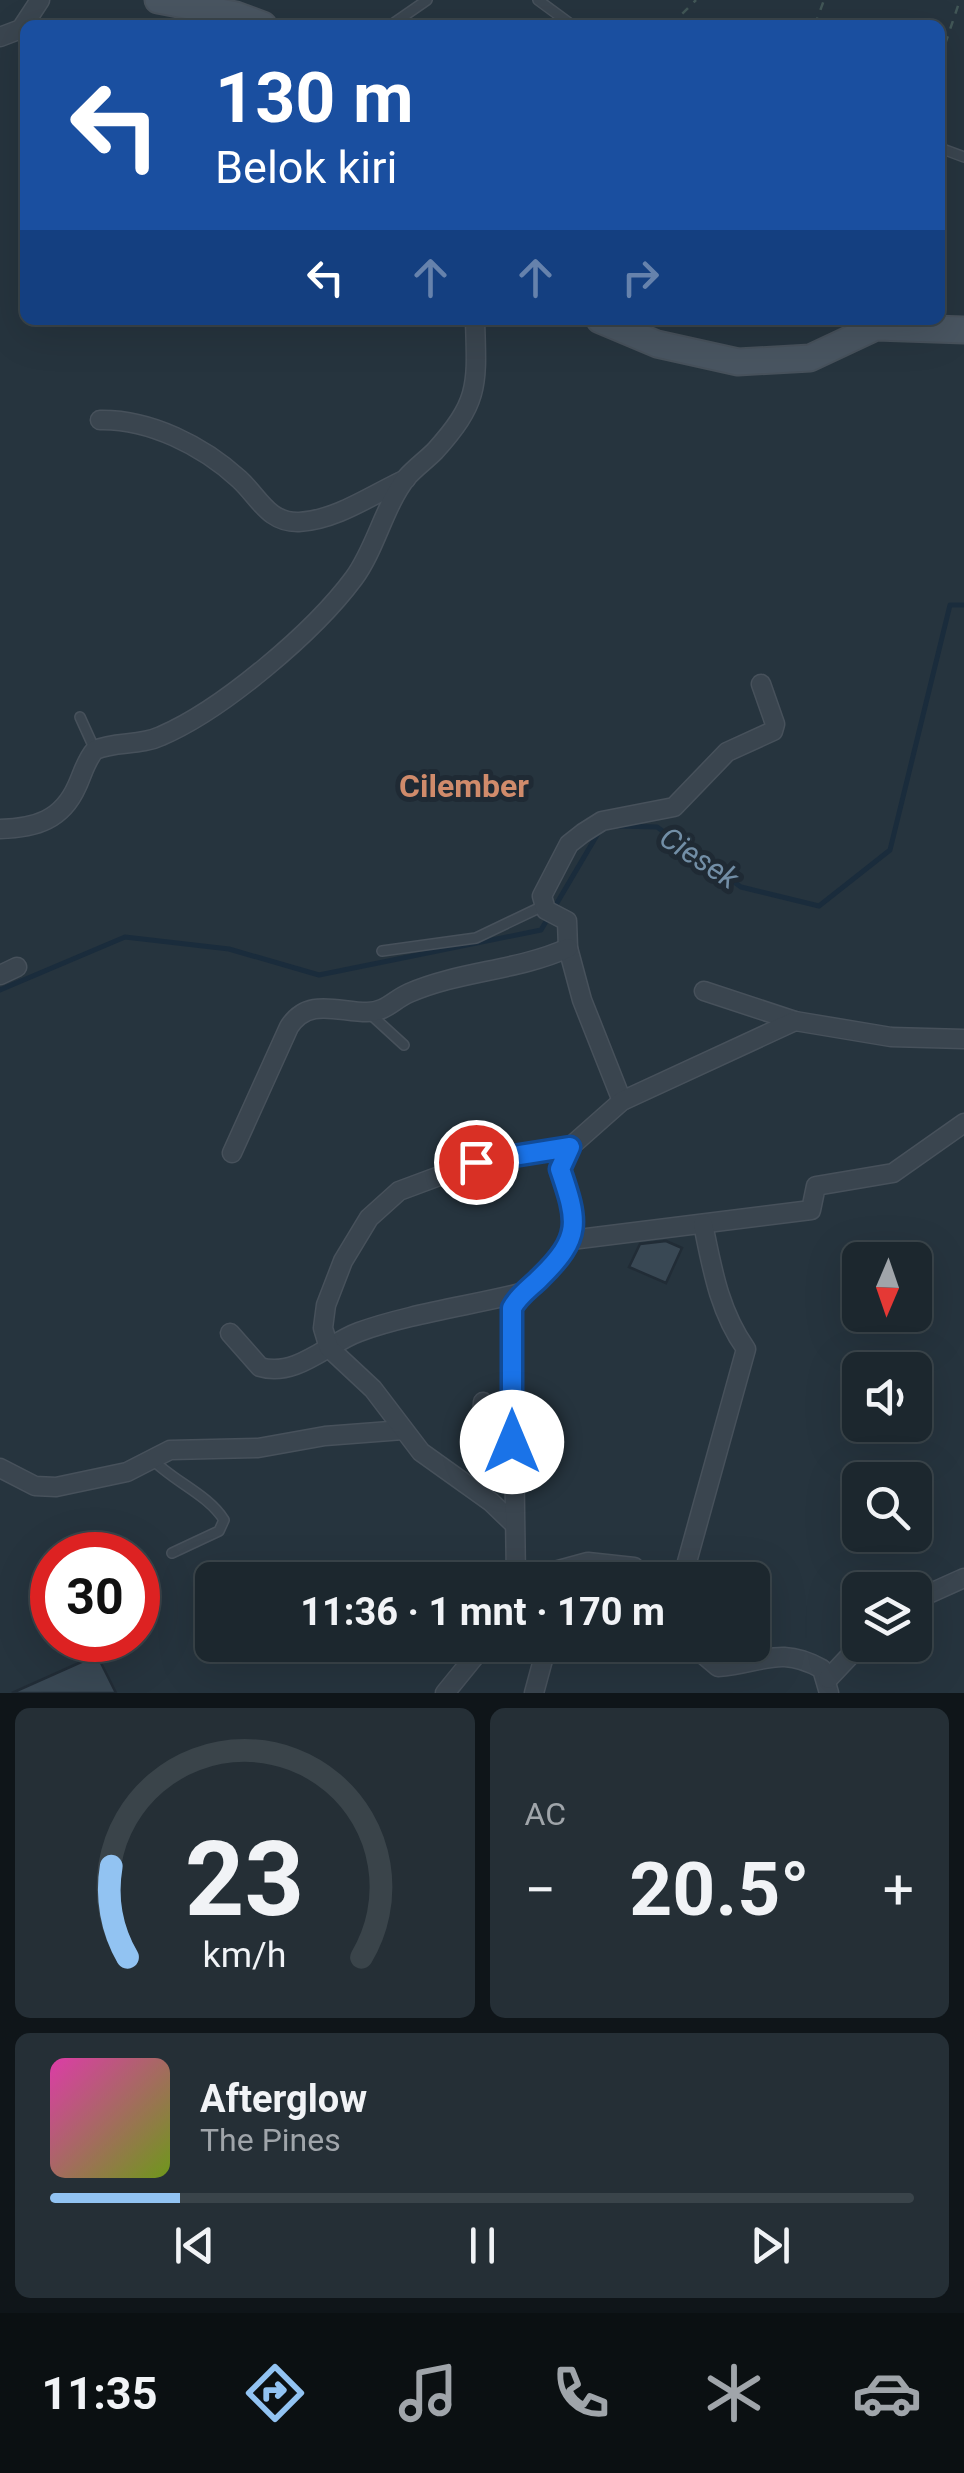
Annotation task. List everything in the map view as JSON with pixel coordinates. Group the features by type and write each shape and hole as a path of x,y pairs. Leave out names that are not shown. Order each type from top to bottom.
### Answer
{"street":[{"path":"158,0 236,20"},
{"path":"100,420 127,421 161,431 238,478 266,511 290,521 326,517 406,478 432,454 471,405 476,382 475,325"},
{"path":"612,325 657,344 738,362 810,358 876,327 964,330"},
{"path":"0,828 37,824 56,816 70,802 95,750 164,735 248,680 282,652 356,575 406,478"},
{"path":"622,1101 582,1000 568,948 569,929 564,918 544,908 544,892 569,844 582,833 612,818 674,807 727,752 773,731 761,684"},
{"path":"232,1153 292,1021 314,1008 368,1012 388,1008 407,994 431,986 508,969 568,948"},
{"path":"704,991 795,1021 891,1037 964,1038"},
{"path":"517,1562 512,1308 563,1255 570,1240 575,1214 560,1169 570,1147 622,1101 795,1021"},
{"path":"570,1240 811,1210 816,1186 893,1173 964,1123"},
{"path":"514,1524 492,1502 438,1466 403,1430 373,1389 329,1348 323,1328 330,1291 344,1261 382,1202 400,1190 464,1166 570,1147"},
{"path":"687,1562 746,1348 730,1327 713,1277 703,1224"},
{"path":"230,1333 251,1360 266,1369 299,1364 362,1331 526,1292"},
{"path":"483,1402 482,1416 488,1432 498,1440 512,1442"},
{"path":"0,1468 35,1486 56,1488 127,1472 170,1450 258,1448 325,1436 403,1430"},
{"path":"932,1592 964,1578"},
{"path":"770,1656 799,1658 822,1669 829,1686"},
{"path":"445,1693 470,1662"},
{"path":"534,1693 542,1662"},
{"path":"712,1662 718,1667 757,1662"},
{"path":"829,1686 847,1662"}],"lane":[{"path":"399,20 427,0"},
{"path":"538,0 562,20"},
{"path":"80,716 95,750"},
{"path":"382,951 476,938 544,908"},
{"path":"368,1012 404,1045"},
{"path":"151,1458 166,1474 216,1508 224,1520 219,1531 172,1553"}],"path":[{"path":"676,20 696,0"},
{"path":"945,44 960,0"}],"building":[{"path":"666,1241 682,1248 666,1283 629,1267 640,1244"},
{"path":"81,1662 100,1662 116,1693 12,1693"}],"waterway":[{"name":"Ciesek","path":"619,826 657,827 741,887 819,906 890,850 950,605 964,605"},
{"name":"Ciesek","path":"0,990 125,937 229,949 319,975 541,930 600,830"}],"district":[{"name":"Cilember","path":"464,786"}],"route":[{"path":"476,1162 570,1147 560,1169 575,1214 575,1227 563,1255 512,1308 512,1442"}]}
